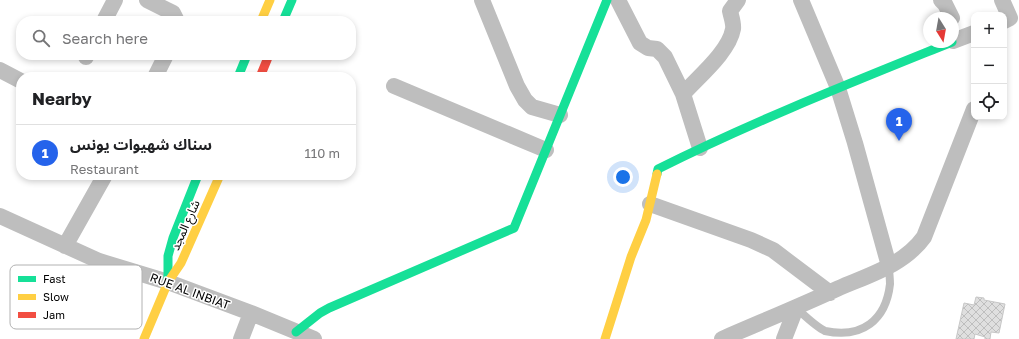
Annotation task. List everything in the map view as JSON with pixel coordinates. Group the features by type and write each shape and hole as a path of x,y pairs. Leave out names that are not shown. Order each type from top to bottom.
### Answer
{"street":[{"path":"107,16 115,0"},
{"path":"147,0 173,13 174,16"},
{"path":"263,16 270,0"},
{"path":"285,16 292,0"},
{"path":"482,0 517,86 525,100 532,107 560,116"},
{"path":"296,332 329,308 514,228 608,0"},
{"path":"618,0 640,43 648,48 657,49 665,58 683,94 700,148"},
{"path":"683,94 714,62 728,43 734,29 730,11 738,0"},
{"path":"801,0 838,88 889,266"},
{"path":"941,0 949,12"},
{"path":"1002,0 1011,18"},
{"path":"605,339 626,271 646,220 658,169 700,148 838,88 960,39"},
{"path":"158,72 164,60"},
{"path":"240,72 245,60"},
{"path":"262,72 267,60"},
{"path":"0,70 16,78"},
{"path":"394,86 546,150"},
{"path":"722,339 796,308 889,266 914,250 924,237 971,117"},
{"path":"65,246 102,180"},
{"name":"شارع المجد","path":"168,282 168,256 173,238 196,180"},
{"name":"شارع المجد","path":"144,339 168,282 181,263 218,180"},
{"path":"650,204 751,240 773,250 830,293"},
{"name":"RUE AL INBIAT","path":"0,216 99,261 112,265"},
{"name":"RUE AL INBIAT","path":"142,274 168,282 251,313 314,339"},
{"path":"784,339 796,308"},
{"path":"241,339 251,313"}],"lane":[{"path":"796,308 824,330 843,336 862,333 875,322 884,308 890,284 889,266"}],"building":[{"path":"976,297 1005,304 999,333 991,332 990,339 985,339 985,337 975,334 974,339 956,339 964,303 974,305"}],"traffic: fast":[{"path":"285,16 292,0"},
{"path":"296,332 320,313 329,308 514,228 607,0"},
{"path":"657,174 658,169 694,151 804,102 937,48"},
{"path":"240,72 245,60"},
{"path":"168,282 168,256 173,238 196,180"}],"traffic: slow":[{"path":"263,16 270,0"},
{"path":"605,339 631,257 646,220 657,174"},
{"path":"144,339 168,282 181,263 218,180"}],"traffic: jam":[{"path":"262,72 267,60"}],"place":[{"name":"سناك شهيوات يونس","path":"899,141"}]}
